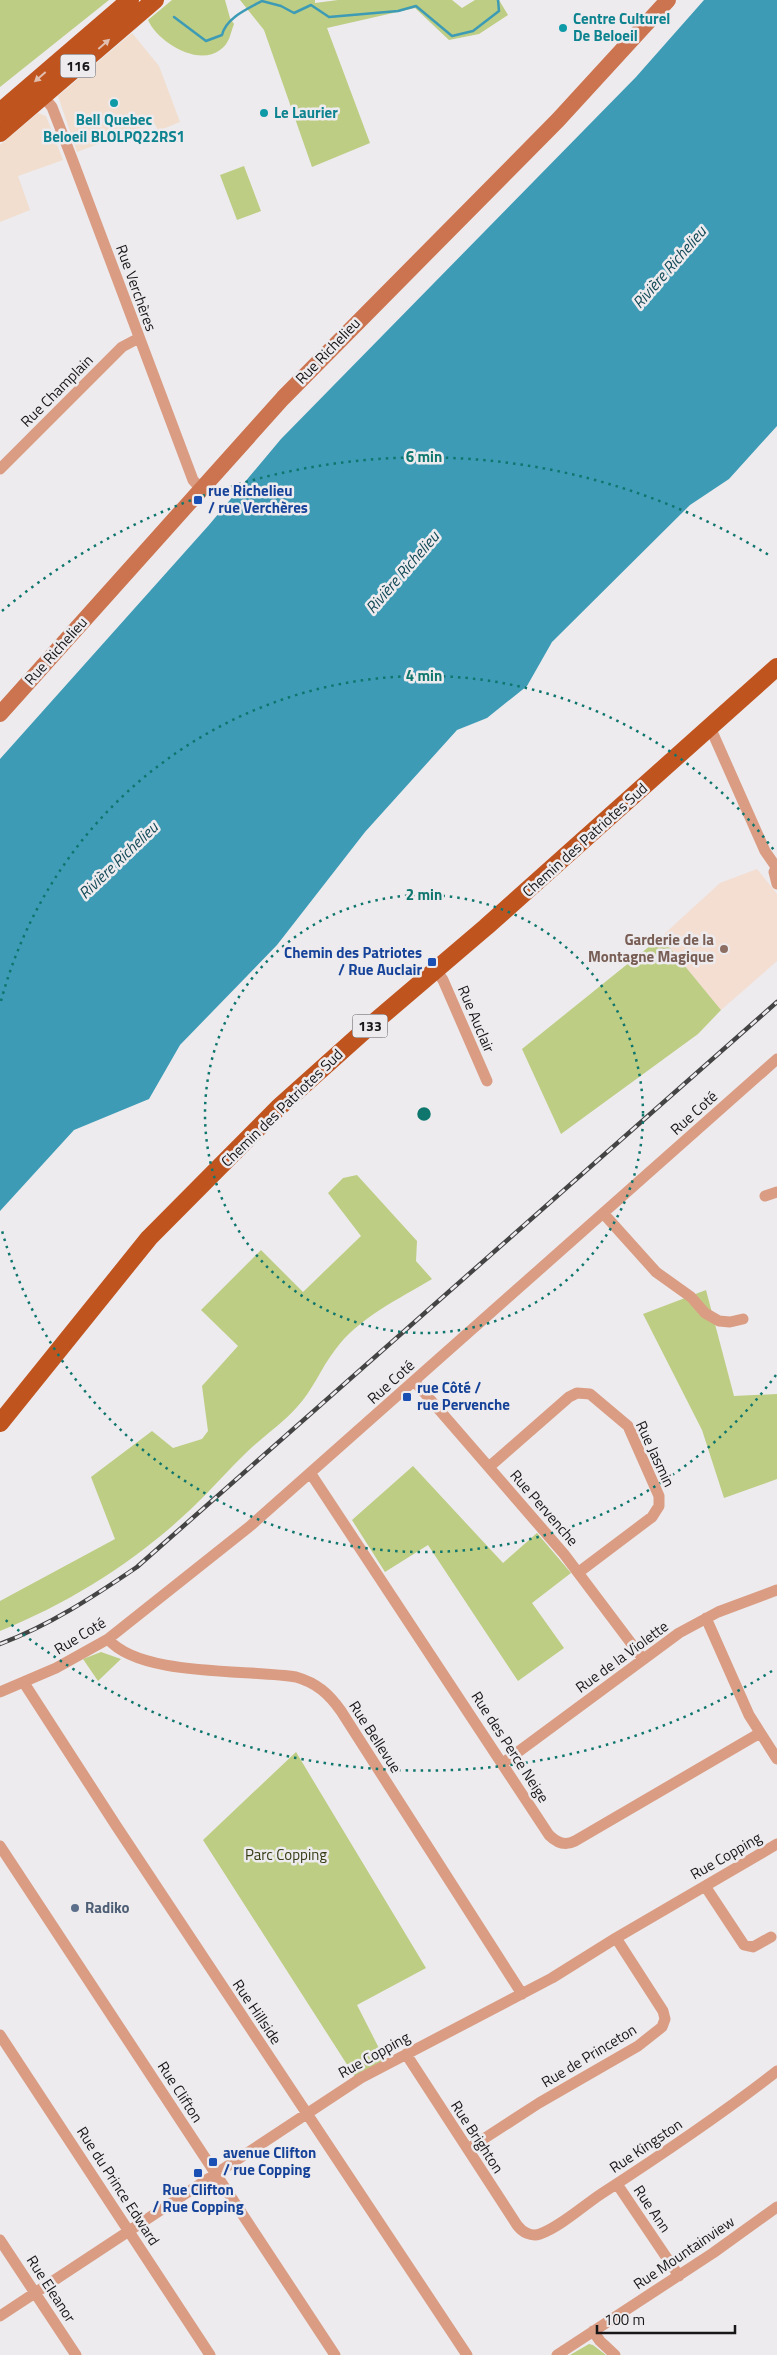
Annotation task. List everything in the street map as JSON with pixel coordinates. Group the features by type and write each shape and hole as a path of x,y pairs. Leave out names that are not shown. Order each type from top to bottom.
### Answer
{"main road":[{"name":"116","path":"0,112 130,0"},
{"name":"116","path":"0,132 155,0"},
{"name":"Rue Richelieu","path":"0,714 315,364 558,120 668,0"},
{"name":"Chemin des Patriotes Sud","path":"0,1423 168,1217 296,1090 436,970 777,667"}],"street":[{"name":"Rue Verchères","path":"43,96 52,107 193,480 202,488"},
{"name":"Rue Champlain","path":"2,465 122,346 138,338"},
{"path":"710,727 765,851 776,866 774,877 777,884"},
{"name":"Rue Auclair","path":"436,970 443,980 487,1081"},
{"name":"Rue Coté","path":"0,1692 24,1683 108,1639 242,1533 415,1382 777,1059"},
{"path":"765,1196 777,1192"},
{"path":"604,1213 656,1272 691,1298 705,1313 719,1321 730,1322 743,1319"},
{"name":"Rue Pervenche","path":"415,1382 578,1572 643,1659"},
{"name":"Rue Jasmin","path":"488,1467 569,1397 577,1393 593,1396 625,1423 634,1436 658,1493 659,1506 652,1517 578,1572"},
{"name":"Rue des Perce Neige","path":"311,1474 549,1835 556,1842 566,1844 575,1841 760,1733"},
{"name":"Rue de la Violette","path":"503,1763 679,1633 706,1618 773,1591"},
{"path":"706,1618 749,1715 777,1759"},
{"name":"Rue Bellevue","path":"108,1639 116,1648 144,1660 188,1668 296,1677 312,1682 326,1692 522,1994"},
{"name":"Rue Hillside","path":"24,1683 69,1755 467,2355"},
{"name":"Rue Copping","path":"0,2316 366,2075 558,1975 616,1938 777,1844"},
{"name":"Rue Clifton","path":"0,1846 335,2355"},
{"path":"705,1886 744,1945 753,1947 770,1937"},
{"name":"Rue de Princeton","path":"468,2149 539,2103 628,2053 662,2027 665,2019 663,2011 616,1938"},
{"name":"Rue du Prince Edward","path":"0,2034 210,2355"},
{"name":"Rue Brighton","path":"406,2054 517,2225 527,2233"},
{"name":"Rue Kingston","path":"527,2233 543,2233 688,2136 777,2071"},
{"name":"Rue Ann","path":"617,2184 679,2276"},
{"name":"Rue Mountainview","path":"556,2355 679,2276 777,2207"},
{"name":"Rue Eleanor","path":"0,2240 76,2355"},
{"path":"593,2331 600,2341 615,2355"}],"shaded area":[{"path":"132,33 159,66 180,122 158,131 155,124 151,124 77,152 58,96"},
{"path":"38,113 46,116 63,160 18,176 30,210 0,222 0,145"},
{"name":"Garderie de la Montagne Magique","path":"757,869 777,894 777,961 721,1010 661,937 720,883"}],"green space":[{"path":"0,0 109,0 0,87"},
{"path":"172,0 225,0 230,18 234,24 226,44 220,50 211,54 189,54 160,36 148,20"},
{"path":"240,0 315,0 315,3 338,0 452,0 462,8 475,0 499,0 508,15 479,34 449,40 415,8 327,28 370,143 312,167 264,30"},
{"path":"244,166 261,211 237,220 220,175"},
{"path":"661,937 721,1010 698,1034 561,1134 522,1049"},
{"path":"357,1175 417,1241 416,1261 432,1279 380,1310 355,1328 335,1350 308,1393 292,1413 249,1450 191,1509 148,1546 77,1594 0,1631 0,1601 115,1539 91,1477 152,1431 173,1448 202,1439 208,1431 202,1386 238,1346 201,1310 261,1250 303,1292 361,1236 328,1193 343,1178"},
{"path":"706,1290 734,1396 777,1394 777,1479 724,1498 702,1430 643,1314"},
{"path":"413,1466 503,1563 537,1533 571,1573 532,1603 564,1648 518,1681 428,1545 385,1572 352,1520"},
{"path":"101,1652 121,1659 98,1681 83,1659"},
{"name":"Parc Copping","path":"296,1752 426,1968 357,2005 385,2060 355,2077 203,1840"},
{"path":"589,2344 606,2355 570,2355"}],"water":[{"name":"Rivière Richelieu","path":"704,0 777,0 777,426 729,479 690,505 552,642 527,686 487,718 457,730 365,832 277,945 180,1045 149,1099 74,1130 0,1211 0,759 209,525 281,439 636,77"}],"waterway":[{"path":"174,17 206,41 222,35 232,19 262,1 281,6 294,13 311,5 329,17 398,11 416,6 452,36 473,31 499,11 498,0"}],"railway":[{"path":"0,1644 71,1610 137,1567 777,1002"}],"place":[{"name":"Centre Culturel De Beloeil","path":"563,28"},
{"name":"Bell Quebec Beloeil BLOLPQ22RS1","path":"114,103"},
{"name":"Le Laurier","path":"264,113"},
{"name":"rue Richelieu / rue Verchères","path":"198,500"},
{"name":"Garderie de la Montagne Magique","path":"724,949"},
{"name":"Chemin des Patriotes / Rue Auclair","path":"432,962"},
{"name":"rue Côté / rue Pervenche","path":"407,1397"},
{"name":"Radiko","path":"75,1908"},
{"name":"avenue Clifton / rue Copping","path":"213,2162"},
{"name":"Rue Clifton / Rue Copping","path":"198,2173"}]}
